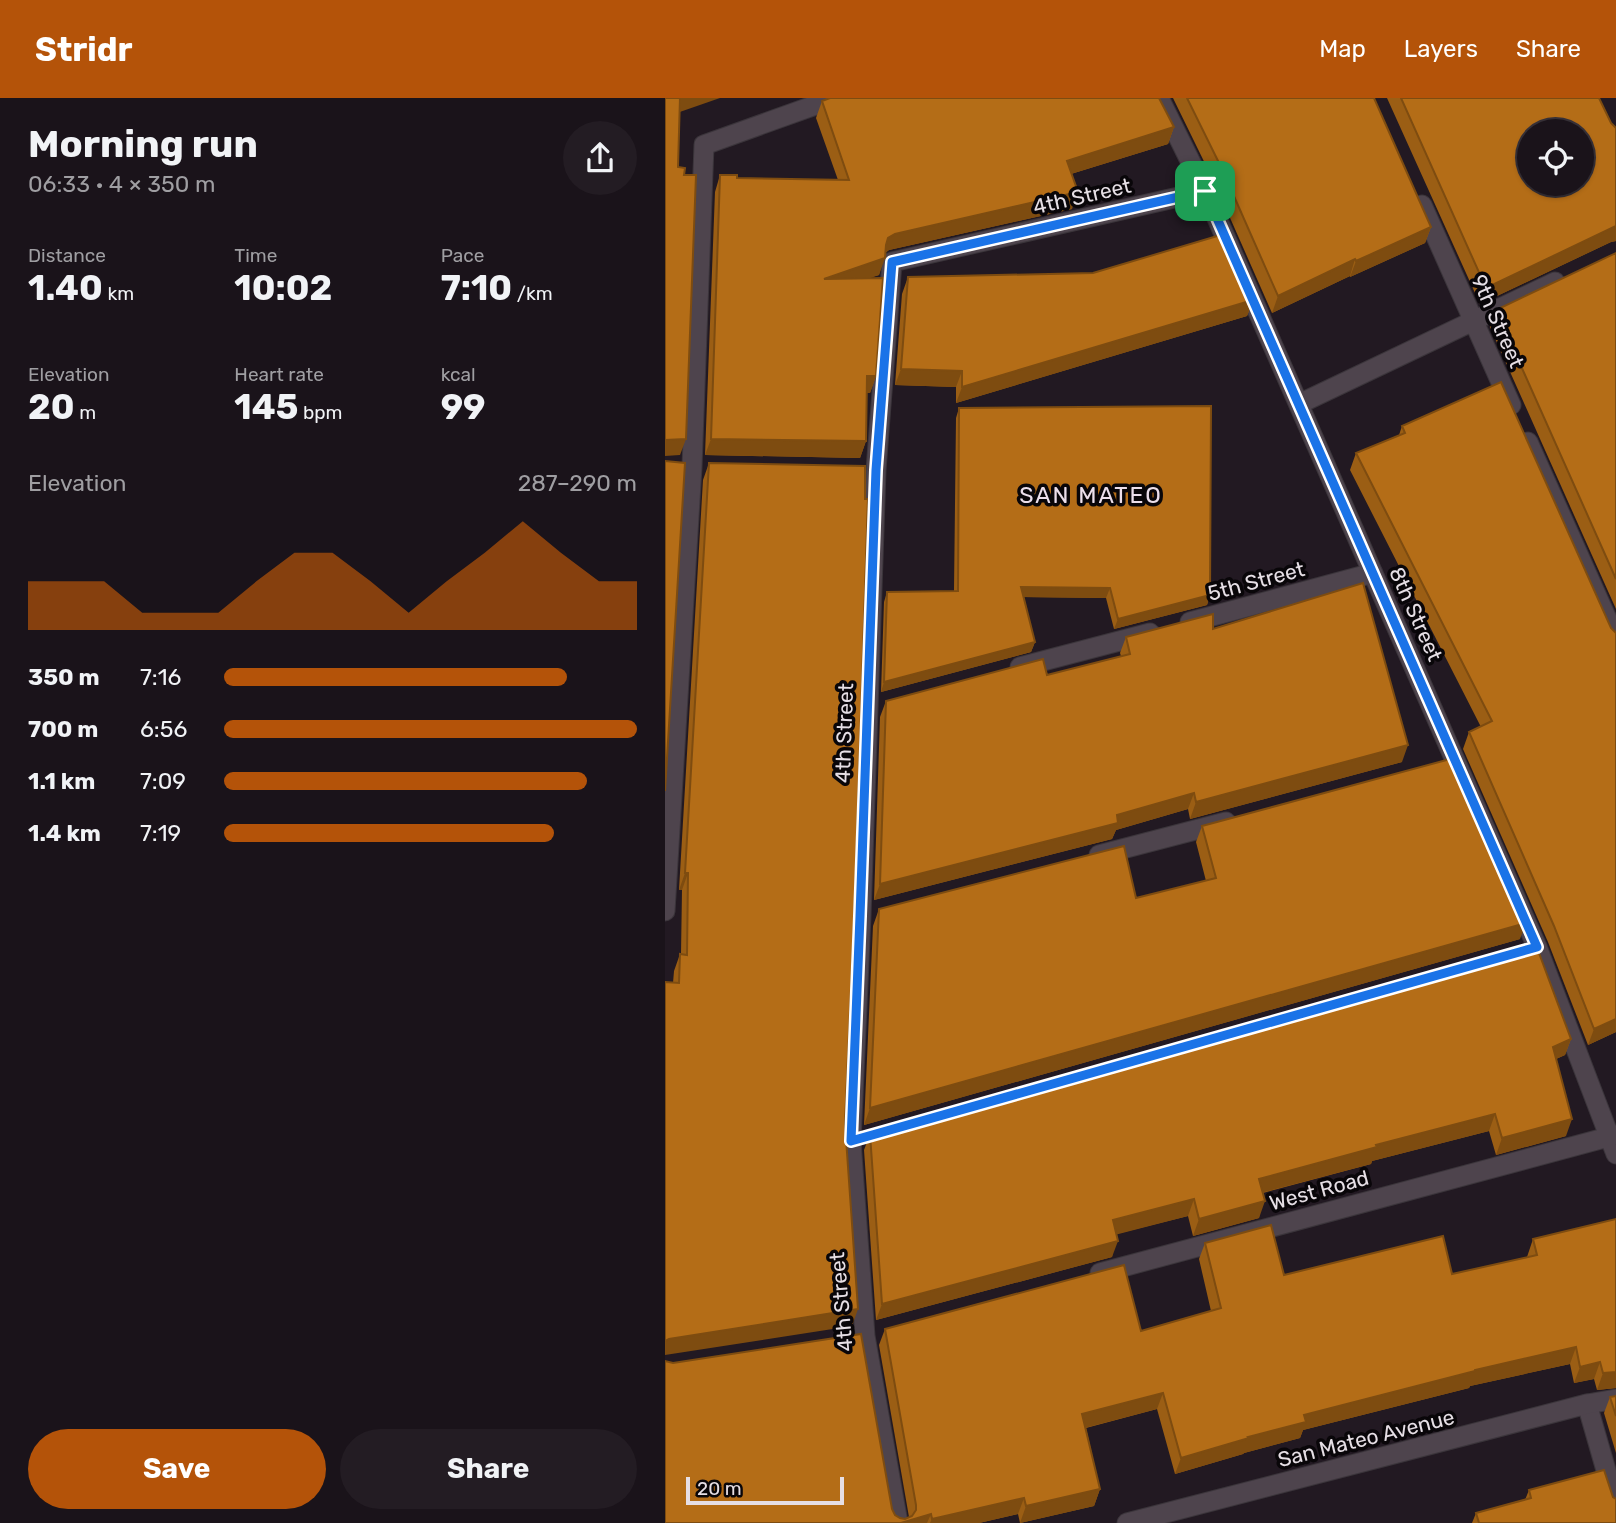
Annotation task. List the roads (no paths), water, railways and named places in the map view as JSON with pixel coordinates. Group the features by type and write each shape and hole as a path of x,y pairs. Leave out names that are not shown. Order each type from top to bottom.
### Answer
{"street":[{"path":"665,911 692,467 704,145 835,98"},
{"name":"8th Street","path":"1159,98 1205,191 1373,573 1449,762 1614,1141"},
{"name":"9th Street","path":"1412,185 1616,639"},
{"name":"4th Street","path":"898,1523 865,1335 858,1139 874,707 869,470 892,262 1205,191"},
{"path":"1299,404 1568,276"},
{"name":"5th Street","path":"1000,673 1373,573"},
{"path":"1075,861 1247,816"},
{"name":"West Road","path":"1078,1279 1614,1141"},
{"name":"San Mateo Avenue","path":"1127,1523 1587,1404 1616,1399"},
{"path":"1587,1404 1616,1505"}],"district":[{"name":"SAN MATEO","path":"1091,495"}]}
